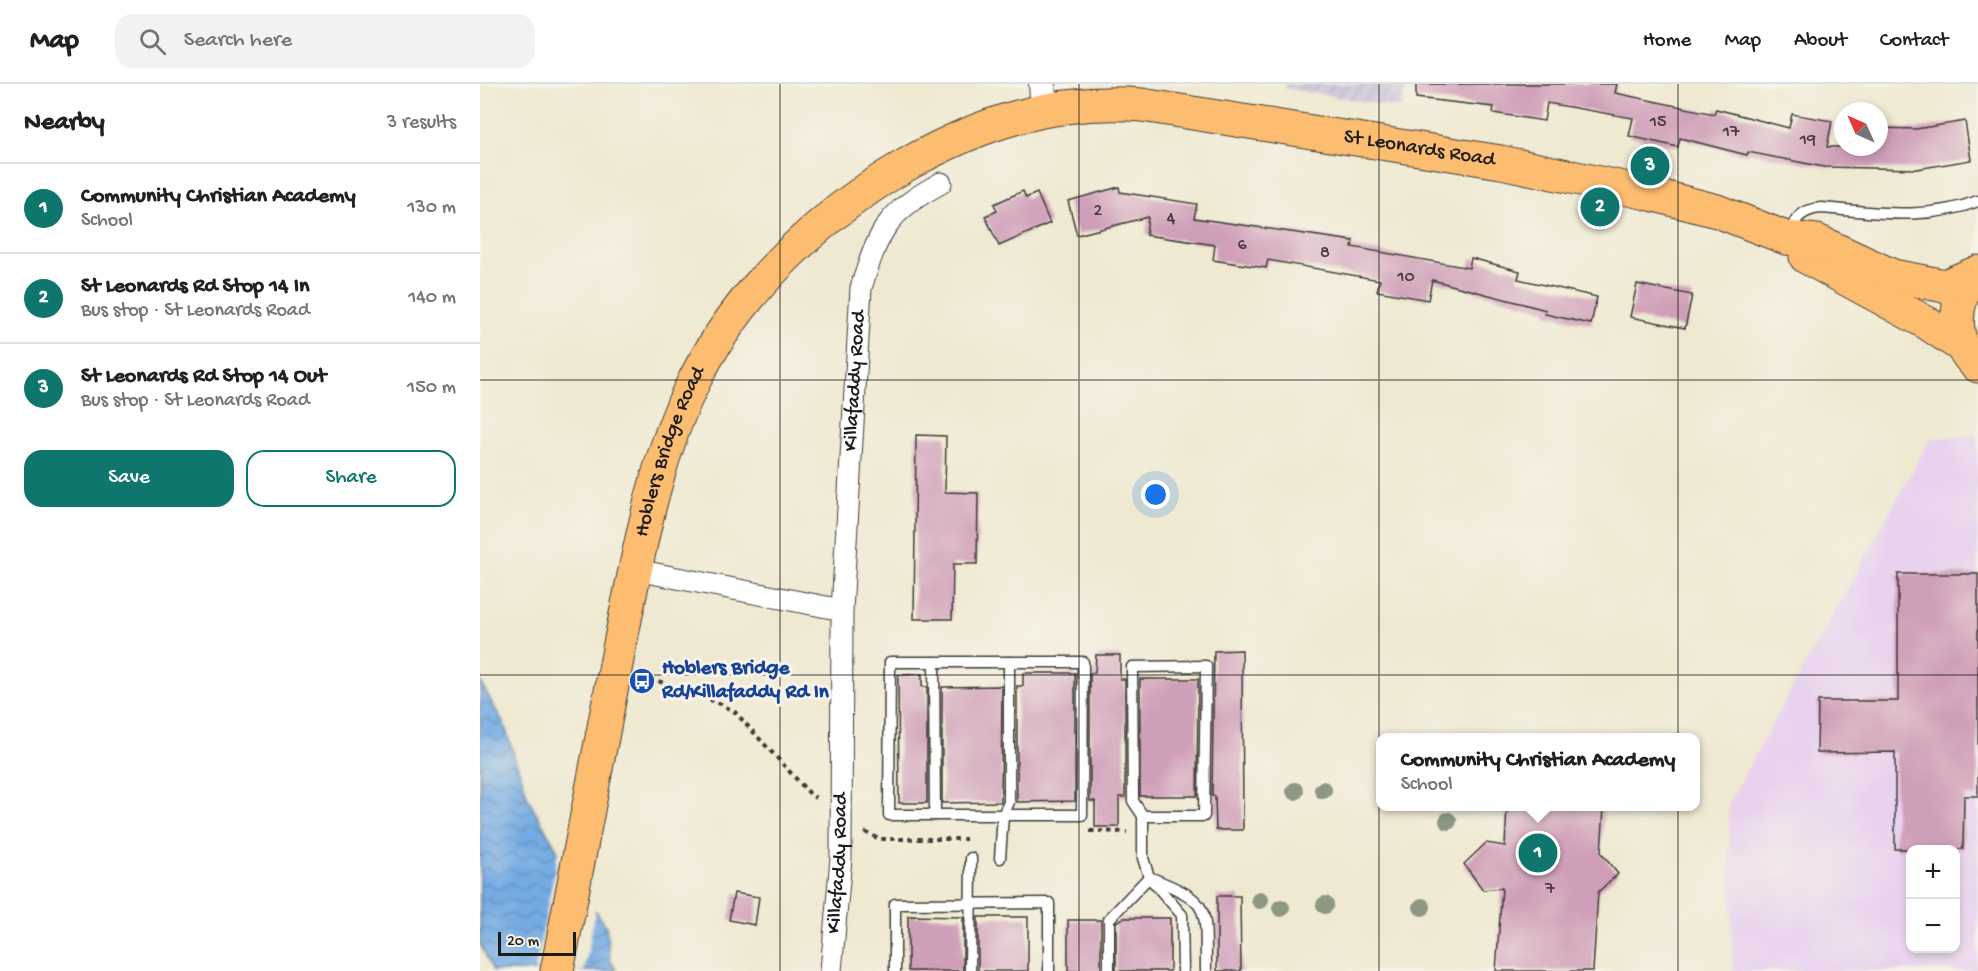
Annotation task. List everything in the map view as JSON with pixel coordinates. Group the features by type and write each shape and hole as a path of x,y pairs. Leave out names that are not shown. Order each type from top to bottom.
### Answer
{"highway":[{"name":"St Leonards Road","path":"1043,96 1142,105 1501,162 1717,211 1786,238 1818,241 1893,276 1945,286 1977,273"},
{"name":"Hoblers Bridge Road","path":"557,971 636,570 656,484 694,380 747,299 822,224 872,185 966,133 1043,96"},
{"name":"St Leonards Road","path":"1786,238 1809,260 1928,323 1971,356"},
{"path":"1971,356 1957,327 1958,307 1964,288 1977,273"}],"street":[{"name":"Killafaddy Road","path":"831,971 841,858 842,610 861,288 874,249 888,223 900,208 941,183"},
{"path":"636,570 842,610"}],"lane":[{"path":"1786,238 1797,216 1807,209 1923,213 1950,210 1978,201"},
{"path":"890,662 1009,662 1083,662 1082,815 889,815 890,662"},
{"path":"934,662 935,815"},
{"path":"1000,858 1003,815 1009,802 1009,662"},
{"path":"1143,816 1204,816 1206,666 1132,667 1133,801 1143,816 1143,858 1149,877 1182,915 1183,971"},
{"path":"970,971 971,858"},
{"path":"1109,971 1109,919 1149,877"},
{"path":"1149,877 1183,890 1198,901 1205,917 1206,971"},
{"path":"895,971 894,904 1049,903 1049,971"}],"path":[{"path":"650,678 721,704 735,712 816,798"}],"shaded area":[{"path":"1286,84 1406,84 1401,108 1285,88"},
{"path":"1978,434 1978,971 1733,971 1728,804 1930,439"}],"water":[{"path":"480,681 504,724 528,798 572,876 606,926 610,960 617,971 493,971 480,944"}],"pier":[{"path":"559,847 596,906 584,971 535,971"}],"building":[{"path":"1416,84 1617,84 1615,93 1714,114 1716,109 1789,128 1792,114 1832,121 1827,147 1834,147 1834,156 1888,156 1888,128 1916,129 1965,121 1971,160 1917,169 1824,167 1748,152 1747,155 1680,138 1678,147 1629,136 1633,118 1547,103 1544,121 1493,113 1494,107 1416,98"},
{"path":"1119,187 1120,192 1197,204 1194,218 1353,241 1352,247 1469,268 1471,258 1520,271 1518,279 1597,297 1591,324 1545,314 1546,310 1432,280 1428,300 1377,291 1380,280 1268,260 1266,268 1213,260 1215,245 1146,235 1148,217 1077,235 1068,201"},
{"path":"1023,191 1026,198 1037,193 1050,223 999,246 985,216 997,211 994,204"},
{"path":"1637,284 1692,295 1685,328 1630,317"},
{"path":"916,435 946,436 945,492 978,493 977,564 953,564 952,619 914,619"},
{"path":"1898,574 1978,574 1978,796 1964,796 1963,849 1960,849 1960,845 1906,845 1906,849 1895,849 1895,752 1817,753 1818,701 1898,701"},
{"path":"1242,650 1243,830 1216,830 1215,796 1212,796 1214,651"},
{"path":"1096,655 1120,655 1120,679 1125,679 1125,797 1119,797 1119,827 1095,827 1095,801 1090,801 1090,673 1095,673"},
{"path":"1023,673 1075,673 1075,801 1017,802 1017,686 1023,686"},
{"path":"922,674 922,687 927,687 927,803 899,803 898,675"},
{"path":"1140,679 1198,679 1197,796 1140,796"},
{"path":"1002,686 1001,802 942,803 942,687"},
{"path":"1507,811 1604,811 1601,853 1618,874 1598,892 1593,971 1496,971 1502,888 1483,890 1464,864 1486,843 1505,846"},
{"path":"734,893 759,897 755,925 729,920"},
{"path":"1217,896 1240,896 1241,971 1217,971"},
{"path":"908,916 963,917 963,971 908,971"},
{"path":"978,917 1028,917 1028,971 978,971"},
{"path":"1124,918 1170,918 1170,971 1116,971 1116,922"},
{"path":"1068,920 1101,920 1101,971 1068,971"}],"place":[{"name":"St Leonards Rd Stop 14 Out","path":"1650,166"},
{"name":"St Leonards Rd Stop 14 In","path":"1600,207"},
{"name":"Hoblers Bridge Rd/Killafaddy Rd In","path":"642,681"},
{"name":"Community Christian Academy","path":"1538,853"}]}
